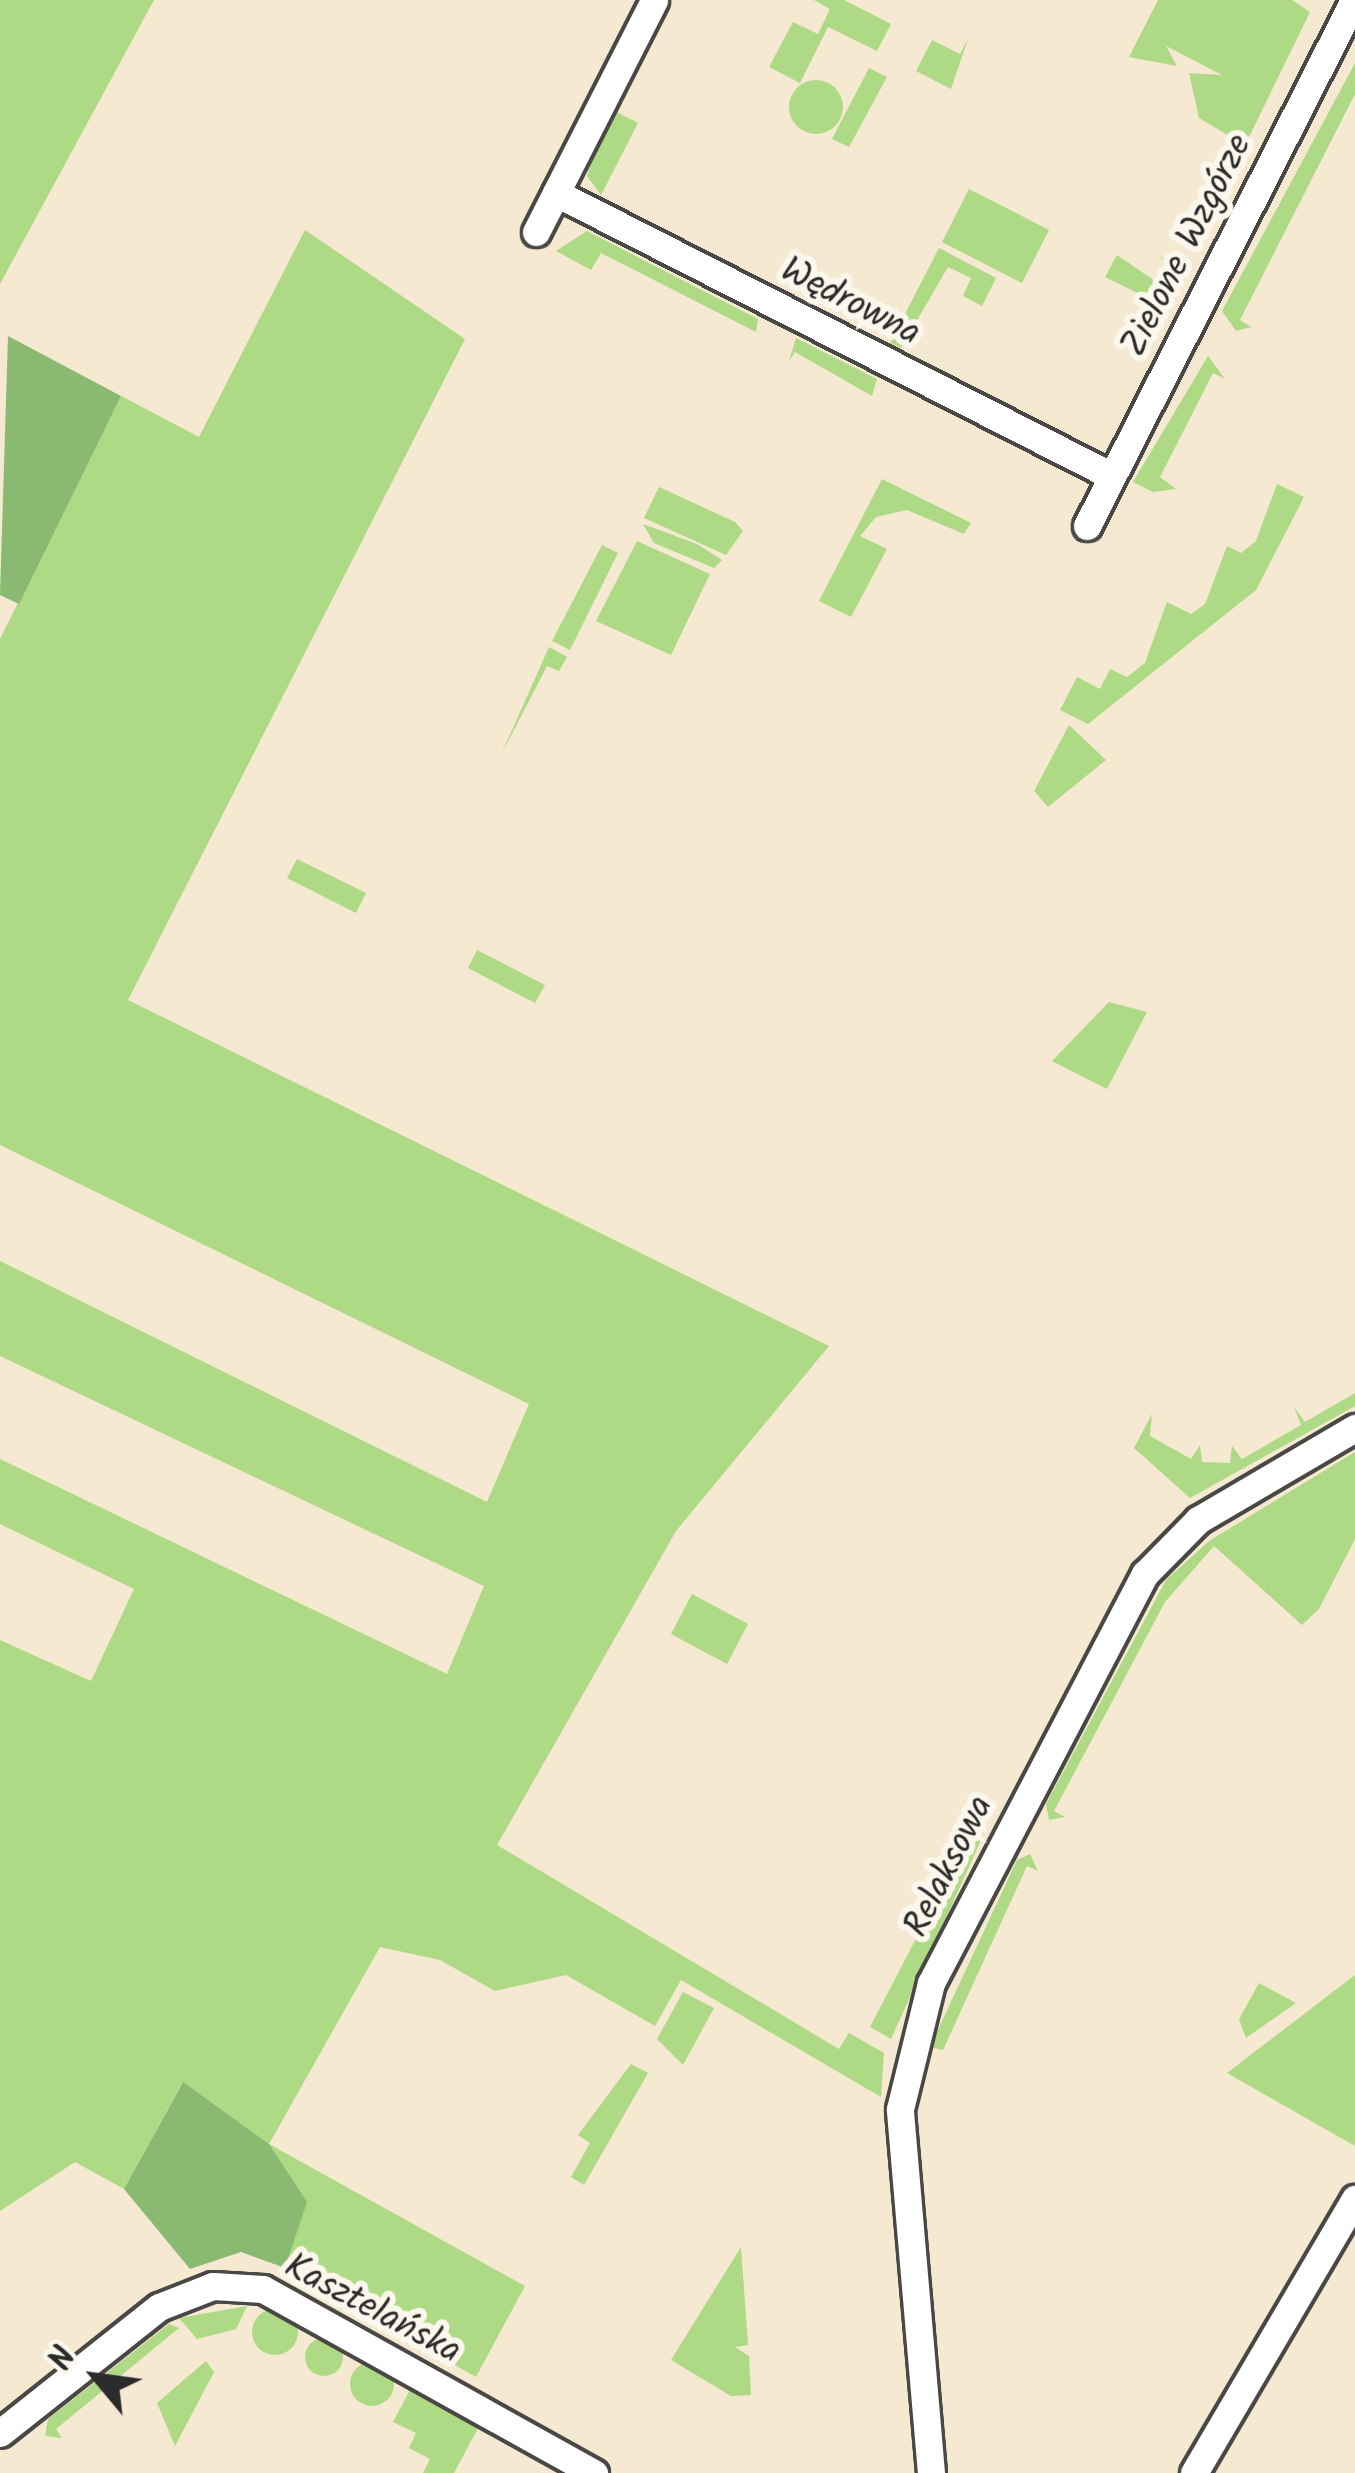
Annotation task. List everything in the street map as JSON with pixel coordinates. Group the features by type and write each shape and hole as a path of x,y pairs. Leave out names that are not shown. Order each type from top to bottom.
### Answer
{"street":[{"path":"536,232 654,0"},
{"name":"Zielone Wzgórze","path":"1087,526 1354,0"},
{"name":"Wędrowna","path":"556,193 1112,476"},
{"name":"Relaksowa","path":"931,2473 900,2109 931,1983 1144,1574 1198,1520 1355,1428"},
{"path":"1194,2473 1355,2200"},
{"name":"Kasztelańska","path":"0,2433 158,2307 213,2285 263,2289 594,2473"}],"green space":[{"path":"0,0 154,0 0,284"},
{"path":"814,0 844,0 891,24 877,51 828,27 800,83 769,67 793,22 818,34 830,9"},
{"path":"1158,0 1292,0 1310,12 1209,219 1193,211 1231,137 1199,118 1189,73 1222,75 1166,46 1177,66 1129,57"},
{"path":"968,39 951,89 916,71 932,40 960,54"},
{"path":"1355,63 1355,94 1240,320 1251,327 1236,331 1222,311"},
{"path":"869,68 887,77 849,147 832,139"},
{"path":"816,80 835,88 843,107 835,126 816,134 797,126 789,107 797,88"},
{"path":"609,108 638,123 601,195 587,176"},
{"path":"969,189 1049,230 1022,283 942,242"},
{"path":"305,230 465,339 128,1000 829,1346 676,1531 497,1845 839,2049 849,2033 884,2053 881,2097 681,1980 655,2026 566,1975 495,1991 440,1960 380,1947 269,2144 525,2286 476,2377 285,2268 306,2202 182,2083 124,2189 75,2162 0,2211 0,1640 91,1681 134,1589 0,1524 0,1459 447,1674 484,1586 0,1356 0,1261 487,1502 529,1404 0,1145 0,639 121,396 199,437"},
{"path":"587,231 758,319 756,332 601,253 591,270 556,251"},
{"path":"939,248 996,278 982,306 963,296 971,278 948,267 901,348 890,343"},
{"path":"1156,254 1187,275 1170,309 1105,277 1117,255 1161,285 1171,266"},
{"path":"8,336 121,396 19,604 0,595"},
{"path":"796,338 877,379 872,396 795,352 789,361"},
{"path":"1208,356 1225,379 1213,373 1160,477 1176,489 1153,492 1133,482"},
{"path":"882,479 971,523 964,534 907,510 876,517 860,536 887,549 851,617 819,601"},
{"path":"1277,484 1304,497 1256,590 1088,724 1060,710 1077,677 1100,689 1110,669 1127,677 1145,663 1167,602 1191,614 1205,604 1227,546 1241,553 1256,541"},
{"path":"659,487 735,522 743,531 726,555 644,518"},
{"path":"643,524 697,544 722,560 714,568 654,543"},
{"path":"637,541 710,574 671,655 596,621"},
{"path":"602,545 618,553 570,650 552,641"},
{"path":"549,647 567,657 559,671 547,666 501,755"},
{"path":"1069,725 1106,760 1048,807 1034,791"},
{"path":"297,859 366,893 356,913 287,878"},
{"path":"477,950 545,985 535,1003 468,968"},
{"path":"1109,1002 1147,1012 1107,1089 1052,1061"},
{"path":"1355,1393 1355,1406 1190,1498 1134,1448 1152,1414 1150,1436 1191,1459 1200,1445 1202,1462 1230,1463 1232,1446 1242,1459 1301,1425 1294,1407 1305,1422"},
{"path":"1355,1452 1355,1539 1319,1609 1302,1625 1214,1546 1165,1602 1054,1811 1065,1817 1049,1820 1046,1804 1166,1580 1209,1541"},
{"path":"692,1594 748,1624 727,1664 671,1634"},
{"path":"976,1826 983,1836 891,2039 870,2027 969,1837 960,1831"},
{"path":"1030,1854 1038,1871 1027,1866 943,2050 930,2047 1017,1860"},
{"path":"1355,1975 1355,2146 1227,2073"},
{"path":"1259,1983 1296,2003 1246,2038 1239,2019"},
{"path":"683,1992 714,2008 683,2065 657,2039"},
{"path":"631,2064 648,2073 584,2185 571,2177 590,2143 578,2135"},
{"path":"183,2082 269,2144 307,2202 285,2268 241,2252 190,2269 124,2189"},
{"path":"741,2247 748,2345 735,2347 749,2356 751,2395 731,2396 671,2360"},
{"path":"247,2306 236,2329 197,2339 179,2318"},
{"path":"275,2309 291,2316 298,2332 291,2348 275,2355 259,2348 252,2332 259,2316"},
{"path":"169,2324 179,2328 56,2429 62,2438 45,2436 48,2419"},
{"path":"324,2338 338,2343 343,2357 338,2371 324,2376 310,2371 305,2357 310,2343"},
{"path":"206,2361 214,2372 175,2446 157,2403"},
{"path":"372,2362 387,2369 394,2384 387,2399 372,2406 357,2399 350,2384 357,2369"},
{"path":"410,2390 478,2428 454,2473 423,2473 430,2459 409,2448 416,2433 393,2422"}]}
